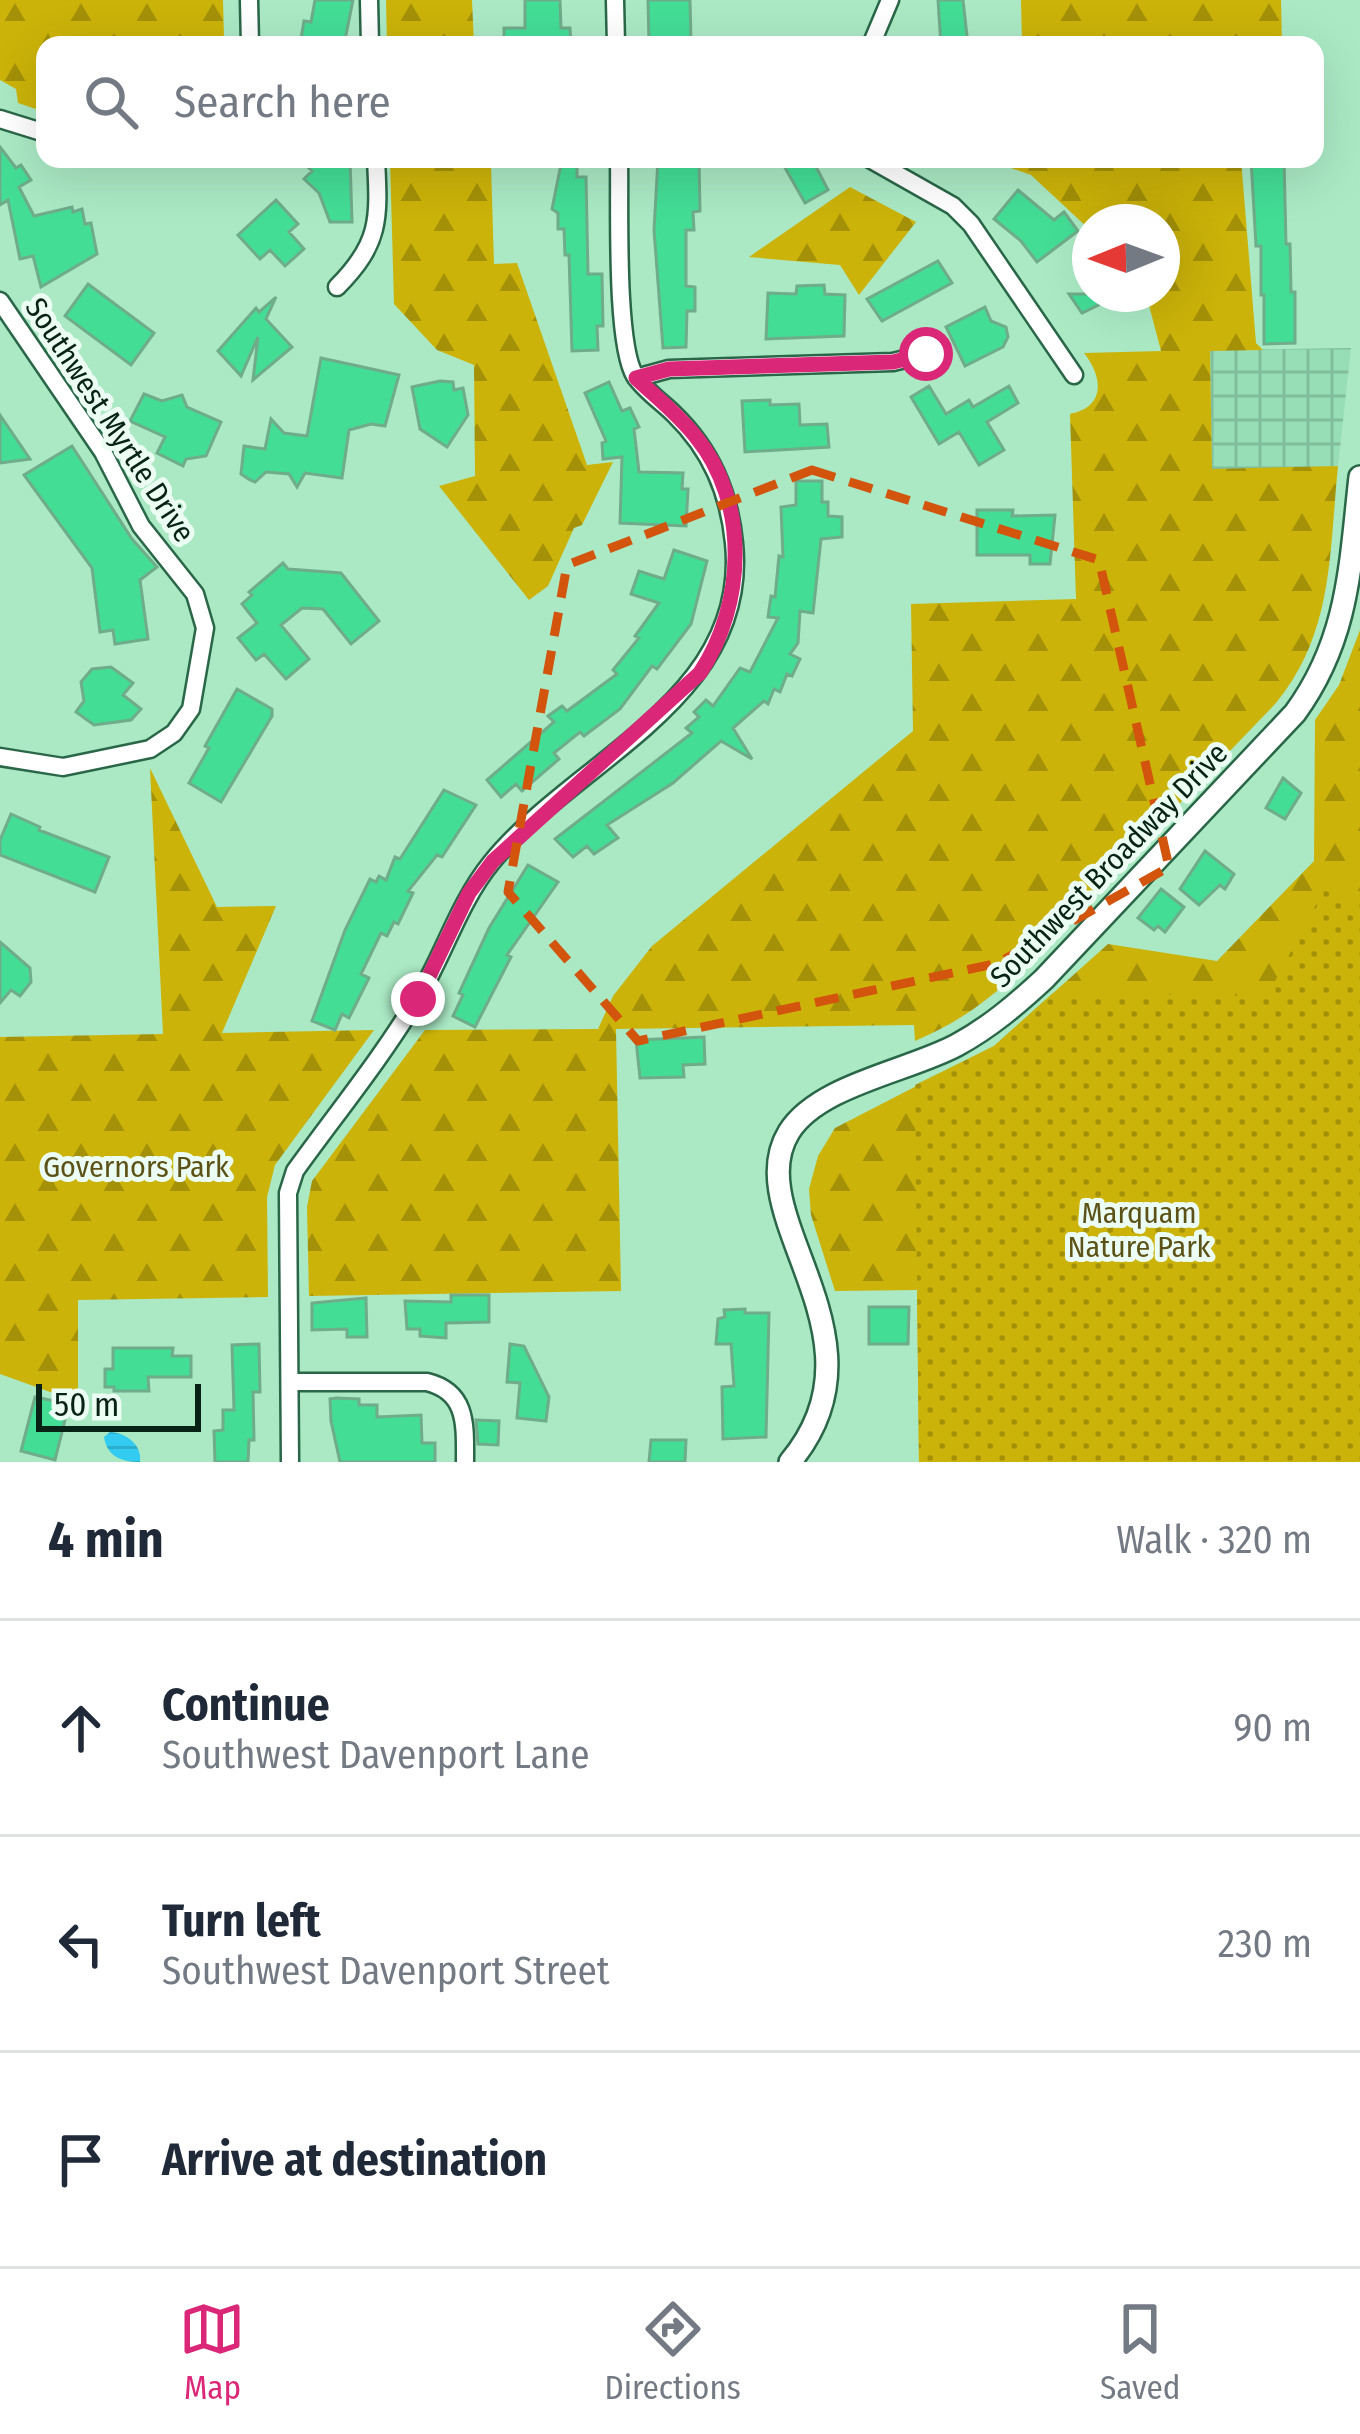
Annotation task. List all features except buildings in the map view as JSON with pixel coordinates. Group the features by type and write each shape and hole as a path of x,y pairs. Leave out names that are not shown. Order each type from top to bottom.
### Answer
{"street":[{"path":"249,0 250,36"},
{"path":"369,0 370,36"},
{"path":"615,0 616,36"},
{"path":"875,36 890,0"},
{"path":"0,119 36,130"},
{"path":"337,287 362,262 373,242 379,215 376,168"},
{"path":"290,1462 288,1193 295,1171 418,999 469,893 493,861 700,673 726,622 735,549 726,494 698,438 636,378 624,349 619,168"},
{"path":"886,168 953,206 971,224 1074,375"},
{"name":"Southwest Myrtle Drive","path":"0,301 103,452 141,526 194,594 205,628 190,709 174,733 162,741 150,748 63,767 0,757"},
{"path":"636,378 669,369 893,362 926,354"},
{"name":"Southwest Broadway Drive","path":"790,1462 813,1428 828,1378 822,1323 779,1182 781,1151 791,1128 826,1099 956,1046 1009,1012 1295,713 1322,674 1340,626 1360,477"},
{"path":"290,1382 444,1386 463,1409 466,1462"}],"highlighted area":[{"path":"812,470 1099,560 1169,867 998,963 638,1041 508,892 567,565"}],"shaded area":[{"path":"1351,348 1338,466 1212,470 1210,350"}],"green space":[{"path":"0,0 223,0 224,36 36,36 36,109 18,103 16,89 0,80"},
{"path":"386,0 472,0 474,36 387,36"},
{"path":"1021,0 1281,0 1282,36 1022,36"},
{"path":"390,168 491,168 494,264 517,263 587,465 613,462 582,525 574,528 548,586 529,600 439,486 475,476 474,365 437,350 394,304"},
{"path":"1011,168 1242,168 1256,343 1263,350 1210,351 1212,469 1338,466 1319,620 1295,676 1276,703 1014,976 980,1005 942,1028 915,1041 914,1025 616,1029 621,1291 309,1296 307,1207 312,1181 425,1030 598,1029 613,996 652,946 913,731 911,604 1076,599 1070,414 1090,405 1098,390 1084,353 1161,351 1151,312 1180,312 1180,204 1072,204 1072,213 1031,175"},
{"path":"850,187 916,222 859,295 840,265 749,257"},
{"name":"Marquam Nature Park","path":"1360,630 1360,1462 919,1462 917,1290 835,1291 811,1215 809,1189 818,1156 835,1128 994,1046 1108,944 1217,961 1314,861 1315,720 1339,685"},
{"name":"Governors Park","path":"150,768 217,907 276,906 222,1033 374,1030 275,1165 267,1197 268,1297 78,1300 78,1402 0,1374 0,1037 163,1034"},
{"name":"Marquam Nature Park","path":"1325,888 1360,903 1360,1462 919,1462 915,1085 994,1046 1053,993 1267,996"}],"water":[{"path":"110,1432 132,1441 140,1462 112,1454 104,1437"}],"route":[{"path":"418,999 469,893 493,861 700,673 726,622 735,549 726,494 698,438 636,378 669,369 893,362 926,354"}]}
